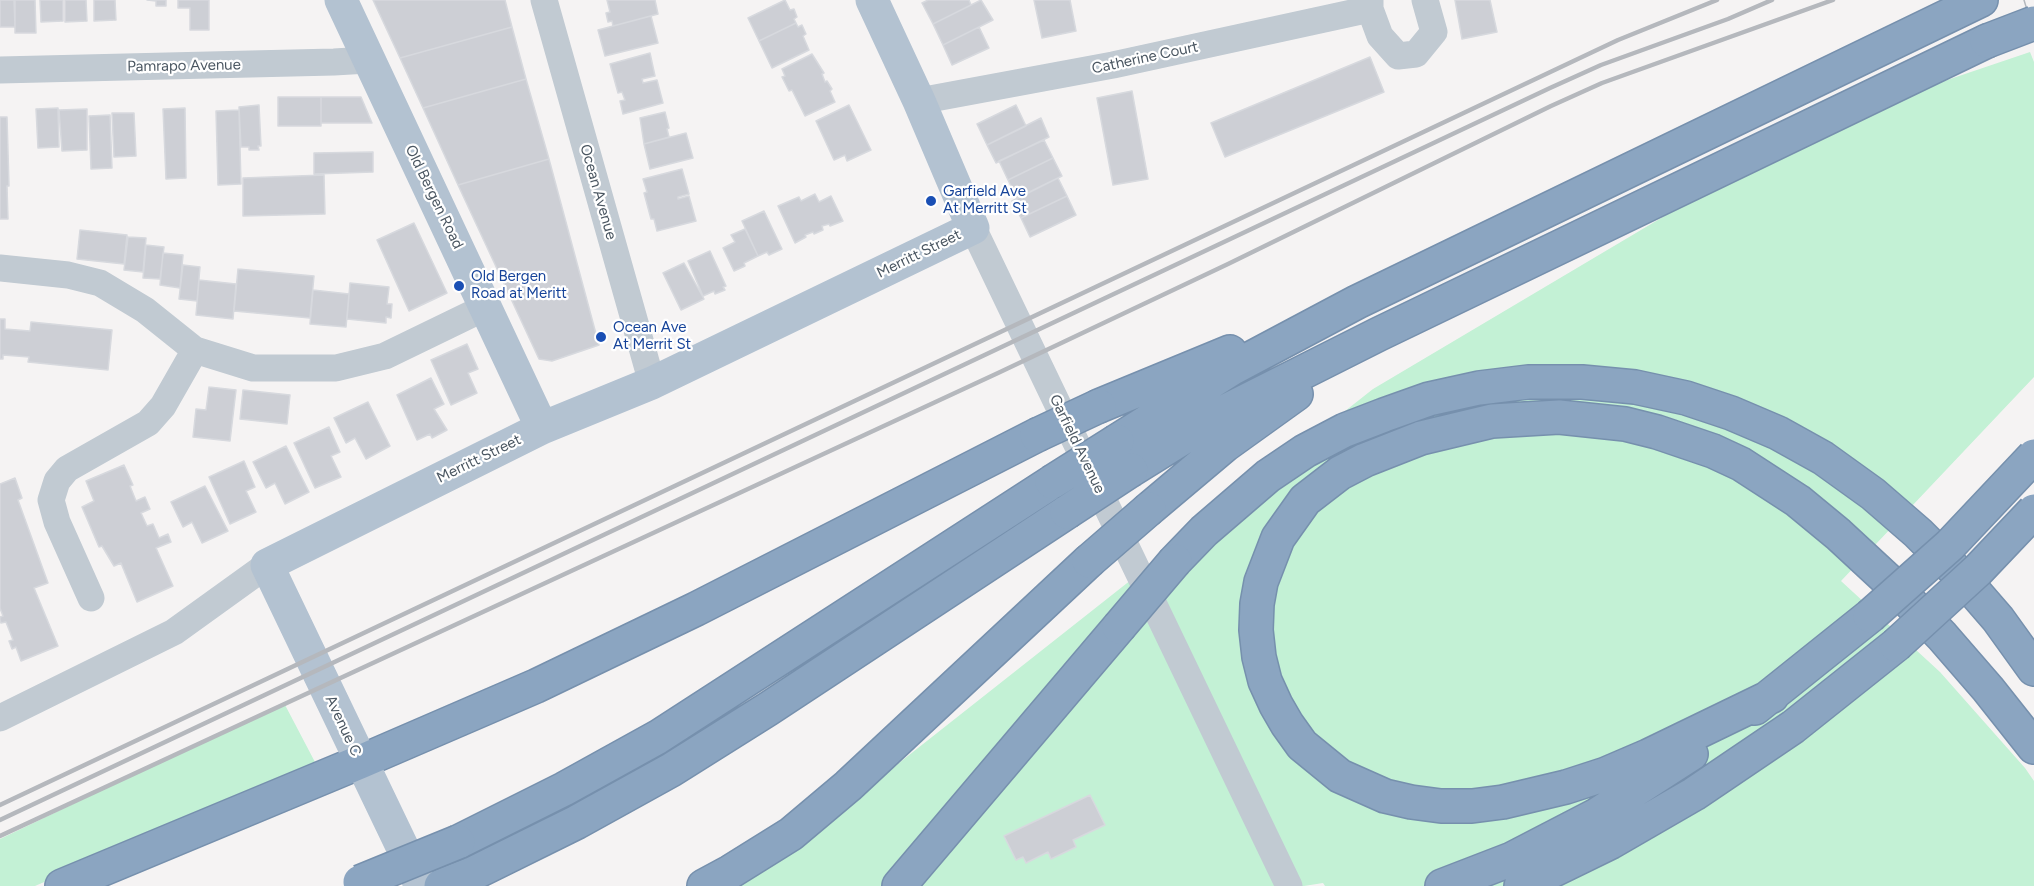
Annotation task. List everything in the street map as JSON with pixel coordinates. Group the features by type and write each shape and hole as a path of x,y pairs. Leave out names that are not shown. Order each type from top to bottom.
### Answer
{"highway":[{"path":"354,884 458,842 564,789 658,737 1231,369 1357,302 1979,1"},
{"path":"441,886 471,874 577,822 671,770 768,709 1131,470 1226,411 1379,334 1987,41 2034,23"},
{"path":"62,886 536,686 675,619 1037,435 1099,406 1357,302"},
{"path":"704,886 791,834 848,786 1089,561 1149,509 1225,445 1379,334"},
{"path":"899,886 1175,561 1204,531 1268,476 1305,451 1345,430 1384,415 1429,399 1459,392 1518,383 1582,382 1635,387 1686,398 1731,413 1778,433 1822,458 1873,494 1926,541 1959,574 1998,619 2034,669"},
{"path":"1772,696 1648,756 1606,774 1566,787 1503,802 1472,806 1441,806 1411,802 1385,796 1340,776 1302,745 1287,724 1265,681 1259,657 1256,630 1261,582 1278,538 1305,500 1340,473 1374,456 1421,438 1492,421 1559,417 1625,424 1666,434 1713,451 1741,464 1798,501 1892,584 1942,636 2034,747"},
{"path":"1442,886 1512,859 1595,816 1672,767 1772,696 1870,616 1950,545 2034,456"},
{"path":"1521,886 1611,842 1694,795 1793,728 1896,645 1978,570 2034,511"}],"main road":[{"name":"Old Bergen Road","path":"341,0 542,428"},
{"name":"Garfield Avenue","path":"872,0 919,101 973,228"},
{"name":"Merritt Street","path":"267,565 542,428 652,383 973,228"},
{"name":"Avenue C","path":"267,565 421,886"}],"street":[{"name":"Ocean Avenue","path":"544,0 652,383"},
{"name":"Catherine Court","path":"919,101 1113,65 1370,4 1380,36 1398,56 1416,54 1434,32 1425,0"},
{"name":"Pamrapo Avenue","path":"0,70 368,60"},
{"name":"Garfield Avenue","path":"973,228 1289,886"},
{"path":"0,268 68,274 100,283 145,310 195,350 253,368 336,368 385,356 486,307"},
{"path":"91,598 57,522 51,500 57,481 67,469 148,423 163,406 195,350"},
{"name":"Merritt Street","path":"0,718 174,632 267,565"}],"green space":[{"path":"2030,52 2034,62 2034,377 1841,581 1940,672 2034,781 2034,886 1325,886 1323,883 1304,886 712,886 790,849 1373,389 1823,122"},
{"path":"284,703 316,764 35,886 0,886 0,839"}],"building":[{"path":"0,0 14,0 15,27 0,27"},
{"path":"15,0 35,0 36,33 15,33"},
{"path":"40,0 63,0 63,21 41,22"},
{"path":"65,0 86,0 87,21 65,22"},
{"path":"94,0 115,0 116,20 94,21"},
{"path":"147,0 166,0 166,6 156,6 156,1"},
{"path":"178,0 209,0 209,30 190,30 190,8 178,8"},
{"path":"373,0 505,0 512,27 400,58"},
{"path":"607,0 655,0 658,14 613,26 612,21 608,22 606,13 610,12"},
{"path":"785,0 790,10 794,9 797,17 794,19 796,23 759,41 748,18"},
{"path":"928,0 969,0 971,5 933,24 922,3"},
{"path":"981,0 993,20 943,45 933,24"},
{"path":"1034,0 1070,0 1076,31 1042,38"},
{"path":"1455,0 1490,0 1497,32 1462,39"},
{"path":"651,16 658,43 605,56 598,30"},
{"path":"796,23 798,27 802,25 806,34 803,36 809,50 772,68 759,41"},
{"path":"512,27 526,79 423,108 400,58"},
{"path":"979,27 989,48 952,65 943,45"},
{"path":"650,53 655,76 642,79 643,83 657,80 663,103 623,114 620,101 625,100 622,92 618,93 610,64"},
{"path":"812,54 824,73 822,74 825,82 827,81 832,89 830,91 835,102 805,116 792,90 789,91 782,77 785,76 782,69"},
{"path":"1370,57 1384,92 1225,157 1211,123"},
{"path":"526,79 549,159 458,185 423,108"},
{"path":"1132,91 1148,179 1113,185 1097,98"},
{"path":"278,97 321,97 321,126 278,126"},
{"path":"321,97 361,97 372,123 321,123"},
{"path":"259,105 261,146 258,146 259,150 249,150 249,147 241,147 239,107"},
{"path":"849,105 871,150 847,161 845,155 834,160 816,121"},
{"path":"1016,105 1026,126 987,145 977,124"},
{"path":"58,108 59,147 38,148 36,109"},
{"path":"185,108 186,178 166,179 163,109"},
{"path":"87,109 87,150 62,151 59,110"},
{"path":"239,110 241,184 218,185 216,111"},
{"path":"665,112 669,137 644,144 640,118"},
{"path":"112,113 134,113 136,156 114,157"},
{"path":"110,115 112,168 91,169 89,116"},
{"path":"0,117 7,117 8,219 0,219"},
{"path":"1041,118 1049,137 996,163 987,145"},
{"path":"686,133 693,158 650,169 644,144"},
{"path":"1044,140 1053,158 1008,180 999,161"},
{"path":"373,152 373,172 314,174 314,153"},
{"path":"1053,158 1062,176 1017,198 1008,180"},
{"path":"549,159 599,345 552,361 539,359 458,185"},
{"path":"682,169 689,194 678,197 678,199 689,196 696,221 657,231 644,193 647,192 643,179"},
{"path":"324,175 325,214 243,216 243,178"},
{"path":"1058,178 1067,196 1021,218 1012,201"},
{"path":"815,194 819,202 831,196 843,221 830,226 829,224 822,226 823,230 805,235 806,237 795,243 778,206 799,197 801,201"},
{"path":"1067,196 1076,215 1030,237 1021,218"},
{"path":"764,211 782,249 769,255 767,252 758,256 742,221"},
{"path":"414,223 447,293 409,311 377,240"},
{"path":"745,229 758,256 734,271 723,248 735,242 731,235"},
{"path":"80,230 127,235 124,264 77,259"},
{"path":"128,237 146,238 143,272 124,270"},
{"path":"146,245 164,247 160,279 143,278"},
{"path":"710,251 726,286 723,287 725,290 715,294 714,291 703,296 688,261"},
{"path":"163,253 183,255 180,288 160,285"},
{"path":"684,263 704,299 681,310 663,273"},
{"path":"183,265 200,267 197,301 179,299"},
{"path":"238,269 314,276 310,318 234,311"},
{"path":"199,280 236,284 233,319 196,315"},
{"path":"350,283 389,287 387,304 392,304 391,318 386,317 386,323 347,319"},
{"path":"313,290 349,294 346,327 310,324"},
{"path":"0,319 5,319 5,329 30,331 31,322 112,330 108,370 28,362 29,357 3,355 3,359 0,359"},
{"path":"467,344 478,369 468,373 477,393 451,405 431,360"},
{"path":"431,378 444,404 434,409 447,430 432,438 430,434 417,440 397,395"},
{"path":"209,387 236,390 230,441 193,437 196,409 206,410"},
{"path":"243,390 290,395 287,424 240,419"},
{"path":"368,402 390,446 366,459 355,438 346,443 334,418"},
{"path":"329,427 340,452 331,456 341,477 315,488 294,443"},
{"path":"286,446 309,492 285,504 275,483 266,488 253,462"},
{"path":"244,461 255,487 246,491 256,512 230,524 209,477"},
{"path":"124,465 133,485 130,486 136,501 145,497 150,509 141,513 147,526 153,524 159,538 168,534 171,542 156,548 173,586 137,602 121,563 114,566 102,546 99,547 82,507 94,501 86,481"},
{"path":"15,478 22,498 18,500 48,583 34,588 58,646 21,661 16,647 12,649 9,641 13,640 6,622 1,623 0,620 3,616 0,608 0,484"},
{"path":"205,486 228,531 202,543 192,522 183,527 171,502"},
{"path":"1090,795 1105,825 1073,840 1076,847 1051,859 1048,852 1026,863 1023,857 1016,860 1004,836"}],"tram line":[{"path":"2024,0 2034,33"}],"railway":[{"path":"0,805 1618,40 1717,0"},
{"path":"0,820 1550,88 1601,65 1728,19 1772,0"},
{"path":"0,836 998,373 1228,264 1551,106 1602,83 1833,0"}],"place":[{"name":"Garfield Ave At Merritt St","path":"931,201"},
{"name":"Old Bergen Road at Meritt","path":"459,286"},
{"name":"Ocean Ave At Merrit St","path":"601,337"}]}
